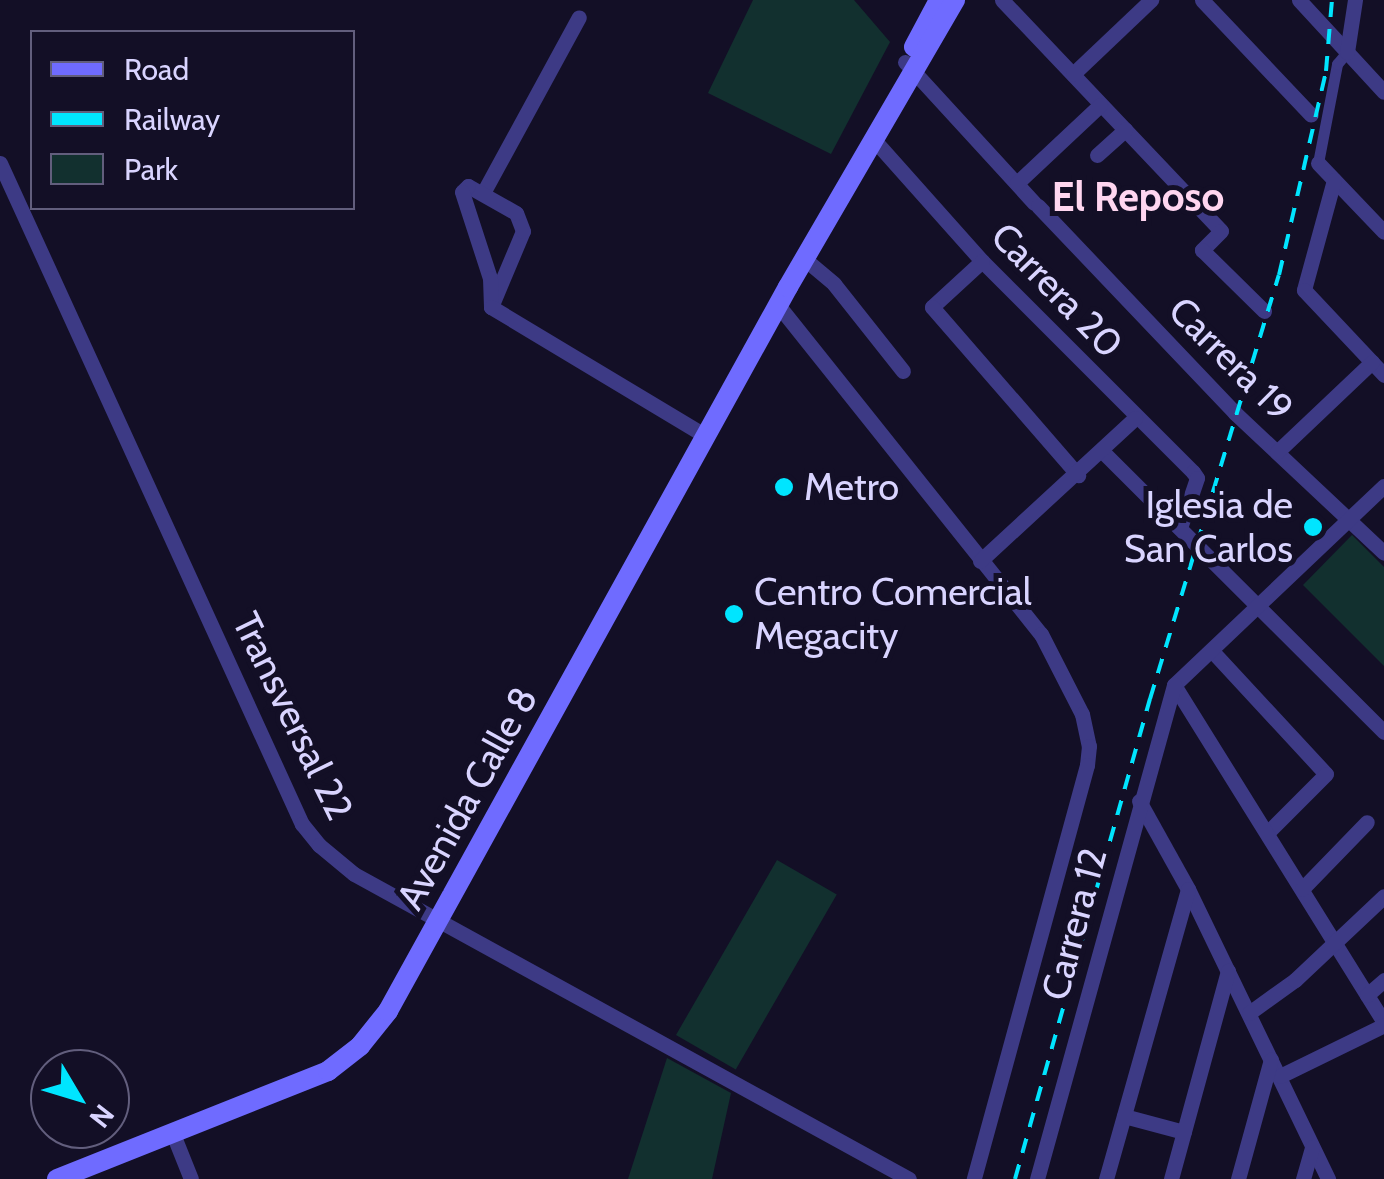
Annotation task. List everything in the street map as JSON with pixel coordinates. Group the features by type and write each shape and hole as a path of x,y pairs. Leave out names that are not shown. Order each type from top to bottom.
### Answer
{"main road":[{"name":"Avenida Calle 8","path":"58,1179 328,1071 360,1046 388,1010 783,296 807,262 876,141 938,6"},
{"name":"Avenida Calle 8","path":"783,296 798,254 910,67"}],"street":[{"path":"1002,0 1222,231 1202,250 1264,311"},
{"path":"1073,74 1151,0"},
{"path":"1202,0 1311,115"},
{"path":"1298,0 1384,92"},
{"path":"1355,0 1347,52 1338,64 1318,163 1384,232"},
{"path":"483,193 579,18"},
{"name":"Carrera 19","path":"910,67 1036,204 1277,452 1384,552"},
{"path":"1016,183 1100,105"},
{"path":"1096,155 1125,130"},
{"name":"Carrera 20","path":"876,141 982,261 1197,478 1180,528"},
{"name":"Transversal 22","path":"0,164 302,824 334,861 908,1179"},
{"path":"1277,452 1378,368 1304,290 1334,180"},
{"path":"468,186 516,213 523,231 491,307 490,278 462,192 468,186"},
{"path":"982,261 932,307 1078,476"},
{"path":"807,262 834,284 903,371"},
{"path":"783,296 980,561 1041,634 1082,714 1089,746 974,1179"},
{"path":"491,307 706,436"},
{"path":"980,561 1078,476 1136,418"},
{"path":"1102,451 1384,732"},
{"path":"1280,1076 1384,1024 1174,685 1384,486"},
{"path":"1212,652 1326,774 1267,833"},
{"name":"Carrera 12","path":"1038,1179 1174,685"},
{"path":"1139,801 1188,889 1328,1179"},
{"path":"1302,889 1367,822"},
{"path":"1106,1179 1188,889"},
{"path":"1248,1013 1336,943 1384,896"},
{"path":"1173,1179 1228,971"},
{"path":"1367,995 1384,980"},
{"path":"1238,1179 1271,1059"},
{"path":"1124,1116 1184,1132"},
{"path":"172,1134 191,1179"},
{"path":"1303,1179 1312,1147"}],"green space":[{"path":"753,0 854,0 890,42 831,154 708,93"},
{"path":"1352,535 1384,567 1384,666 1303,585"},
{"path":"777,860 837,894 736,1069 676,1035"},
{"path":"667,1058 731,1093 712,1179 628,1179"}],"railway":[{"path":"1015,1179 1150,699 1279,275 1326,71 1332,0"}],"place":[{"name":"Metro","path":"784,487"},
{"name":"Iglesia de San Carlos","path":"1313,527"},
{"name":"Centro Comercial Megacity","path":"734,614"}],"district":[{"name":"El Reposo","path":"1138,197"}]}
